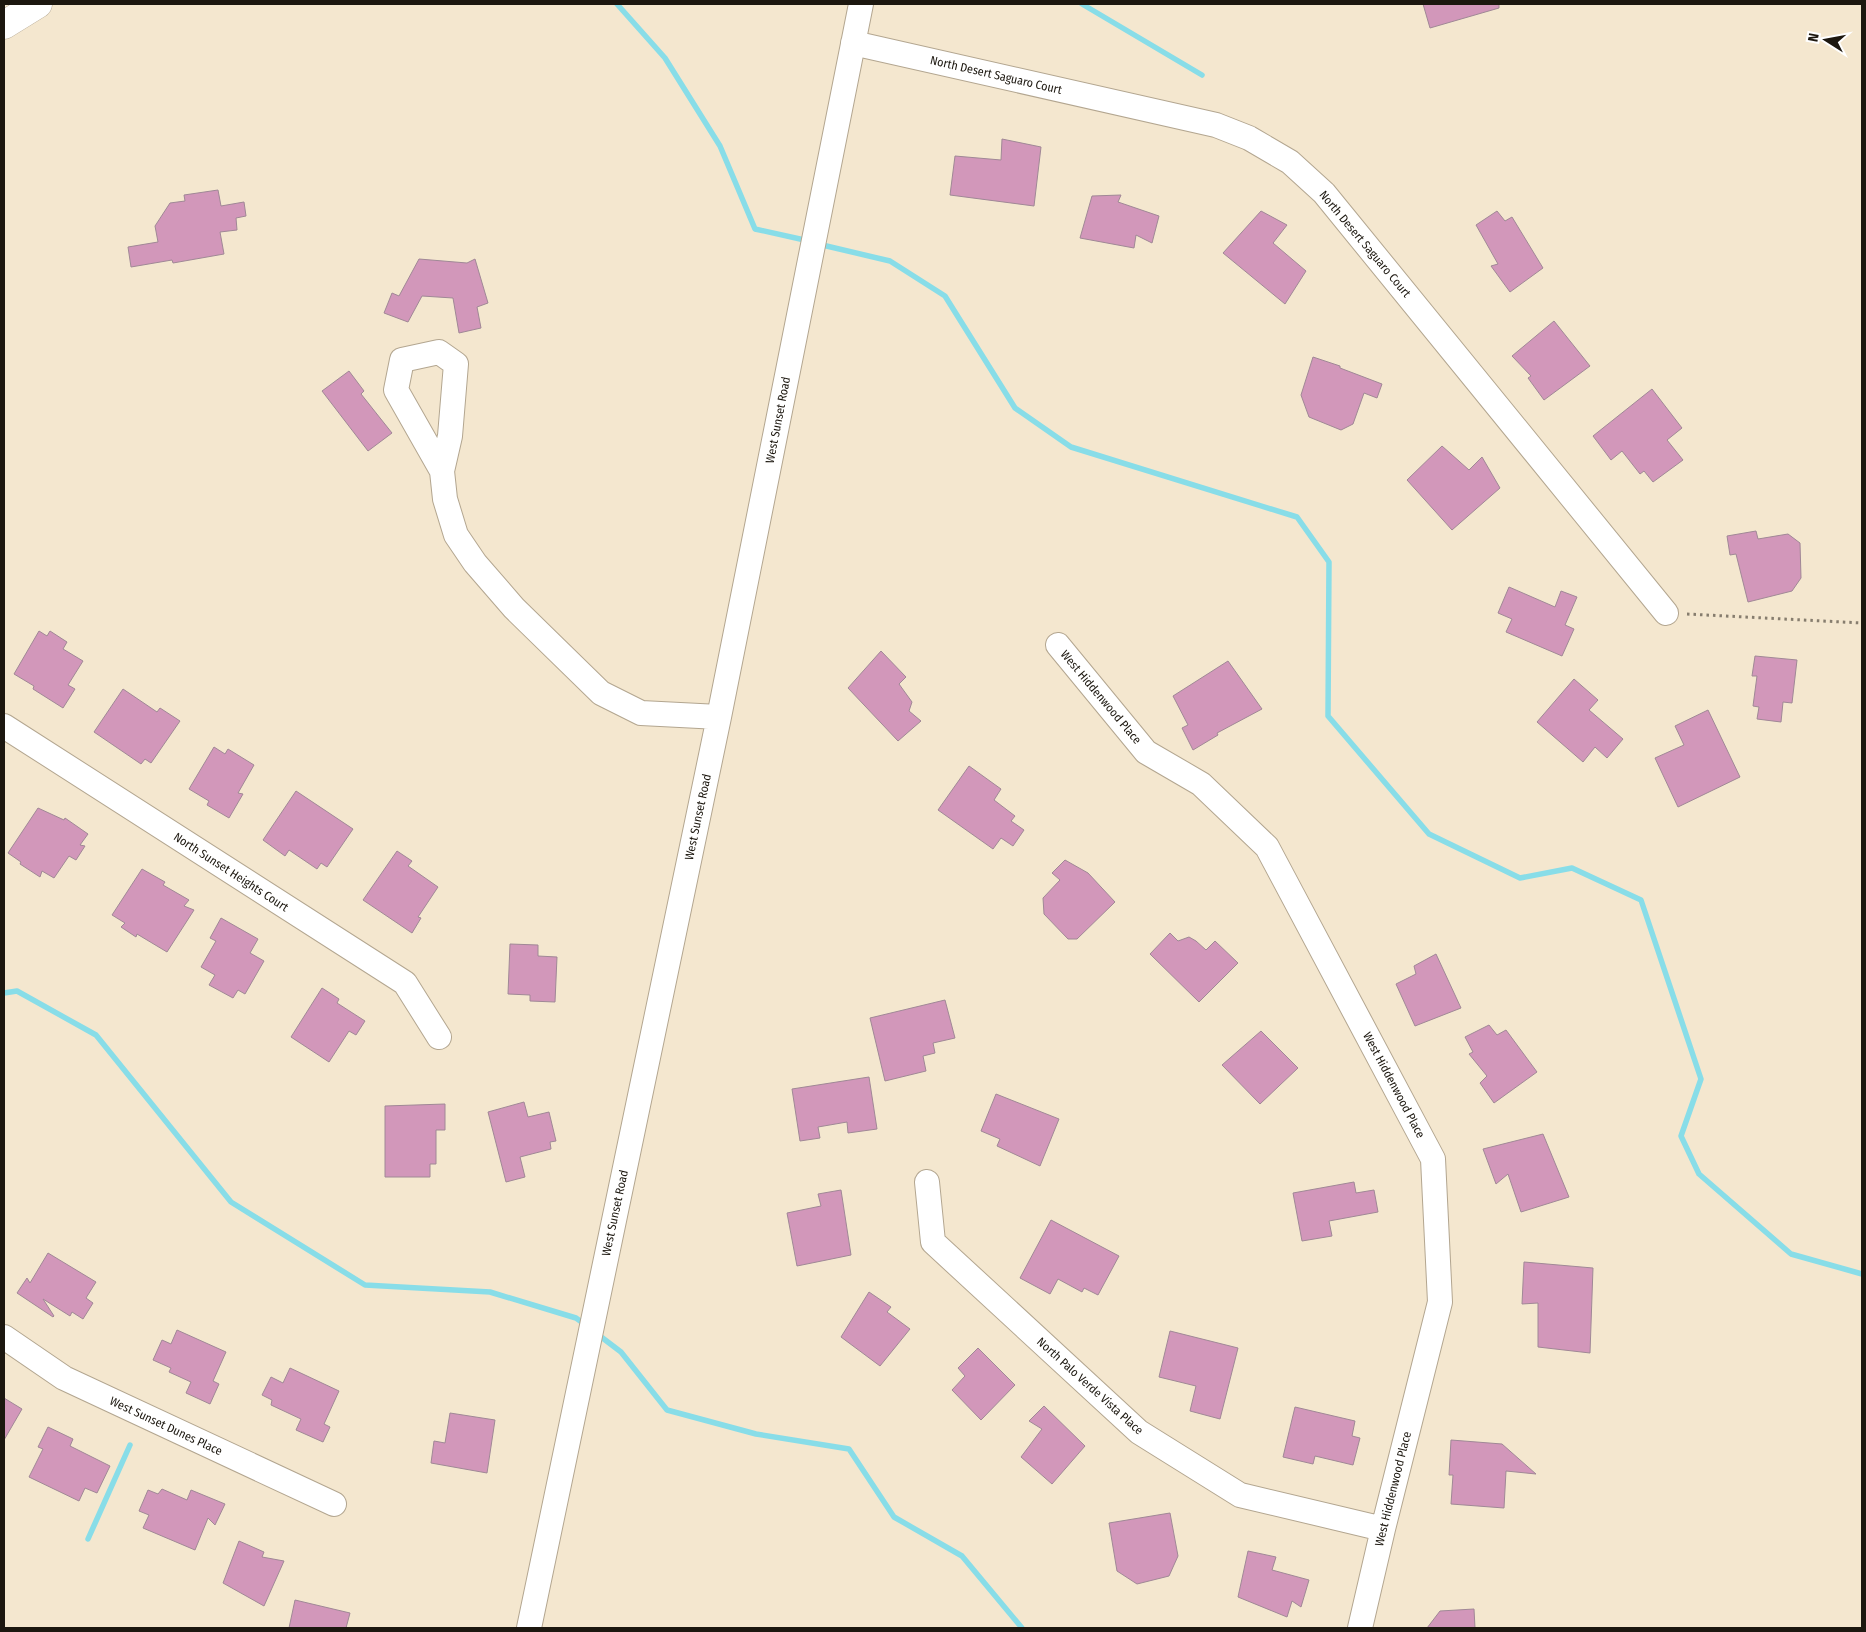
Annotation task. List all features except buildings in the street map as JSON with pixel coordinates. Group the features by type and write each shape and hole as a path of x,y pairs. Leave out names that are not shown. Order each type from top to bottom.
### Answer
{"main road":[{"path":"4,25 38,4"}],"street":[{"name":"West Sunset Road","path":"529,1628 719,717 861,4"},
{"name":"North Desert Saguaro Court","path":"853,43 1216,125 1249,138 1290,162 1324,193 1666,613"},
{"path":"442,471 445,499 456,535 475,563 514,608 602,692 641,713 719,717"},
{"name":"West Hiddenwood Place","path":"1058,645 1146,752 1201,784 1267,847 1433,1159 1440,1302 1360,1628"},
{"name":"North Sunset Heights Court","path":"4,726 406,983 439,1037"},
{"name":"North Palo Verde Vista Place","path":"928,1182 933,1242 1139,1432 1240,1495 1383,1529"},
{"name":"West Sunset Dunes Place","path":"4,1337 64,1378 334,1504"}],"path":[{"path":"1666,613 1862,623"}],"waterway":[{"path":"617,4 665,58 720,146 755,229 809,241"},
{"path":"1082,4 1202,75"},
{"path":"818,244 890,261 945,296 1015,408 1071,447 1297,517 1329,562 1328,716 1429,834 1520,878 1572,868 1641,900 1701,1079 1681,1136 1699,1174 1791,1254 1862,1274"},
{"path":"4,993 17,991 96,1035 231,1202 365,1285 490,1292 576,1318 587,1326"},
{"path":"596,1333 621,1352 667,1410 756,1434 849,1449 894,1517 962,1556 1022,1628"},
{"path":"88,1539 130,1445"}]}
